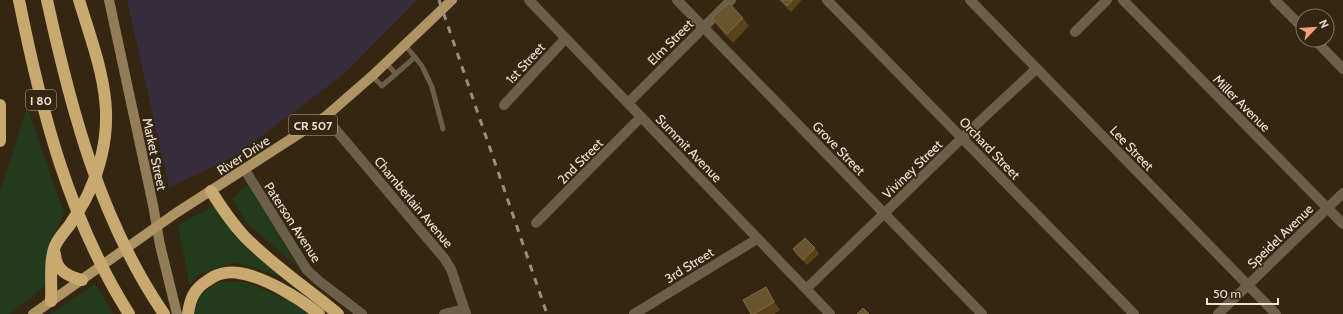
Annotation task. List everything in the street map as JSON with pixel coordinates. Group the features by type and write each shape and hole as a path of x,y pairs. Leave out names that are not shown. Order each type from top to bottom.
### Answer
{"highway":[{"name":"I 80","path":"19,0 38,91 54,147 86,232 108,277 129,314"},
{"name":"I 80","path":"47,0 72,104 88,157 107,209 131,260 161,309"},
{"path":"51,301 52,257 55,246 89,193 99,167 105,144 107,118 105,93 100,67 79,0"},
{"path":"0,105 0,141"},
{"path":"211,191 224,211 243,235 338,314"},
{"path":"55,246 54,256 60,268 68,276 82,280"},
{"path":"188,314 190,301 197,288 214,276 231,272 245,274 272,285 299,300 319,314"}],"main road":[{"name":"Market Street","path":"109,0 176,314"},
{"name":"River Drive","path":"33,314 157,227 325,117 372,76 452,0"}],"street":[{"name":"Summit Avenue","path":"529,0 830,314"},
{"name":"Grove Street","path":"677,0 982,314"},
{"name":"Elm Street","path":"628,103 731,0"},
{"name":"Orchard Street","path":"827,0 1134,314"},
{"name":"Lee Street","path":"970,0 1276,314"},
{"path":"1075,32 1107,0"},
{"name":"Miller Avenue","path":"1123,0 1343,224"},
{"path":"1275,0 1295,20"},
{"name":"1st Street","path":"504,105 565,39"},
{"path":"1323,48 1343,69"},
{"name":"Viviney Street","path":"806,289 962,138 1036,69"},
{"name":"Chamberlain Avenue","path":"325,117 444,258 451,269 465,312"},
{"name":"2nd Street","path":"536,223 641,117"},
{"name":"Paterson Avenue","path":"245,170 307,270 362,314"},
{"name":"Speidel Avenue","path":"1218,314 1343,193"},
{"name":"3rd Street","path":"634,314 757,238"},
{"path":"444,314 465,312"}],"lane":[{"path":"405,45 422,66 432,88 443,129"},
{"path":"372,76 382,86 415,57"},
{"path":"386,63 396,74"}],"shaded area":[{"path":"127,0 417,0 344,74 235,156 169,188"}],"green space":[{"path":"27,107 64,213 53,239 47,284 10,314 0,314 0,192"},
{"path":"248,185 299,268 246,222 232,199"},
{"path":"213,206 249,249 282,277 235,262 198,275 190,285 178,225"},
{"path":"218,282 245,282 291,301 309,314 194,314 199,296"},
{"path":"95,284 113,314 50,314"}],"building":[{"path":"781,0 793,0 787,6"},
{"path":"729,3 743,18 727,34 712,18"},
{"path":"805,238 815,248 803,260 793,249"},
{"path":"766,287 774,302 754,314 751,314 743,300"},
{"path":"863,308 869,314 857,314"}],"railway":[{"path":"439,0 547,314"}]}
